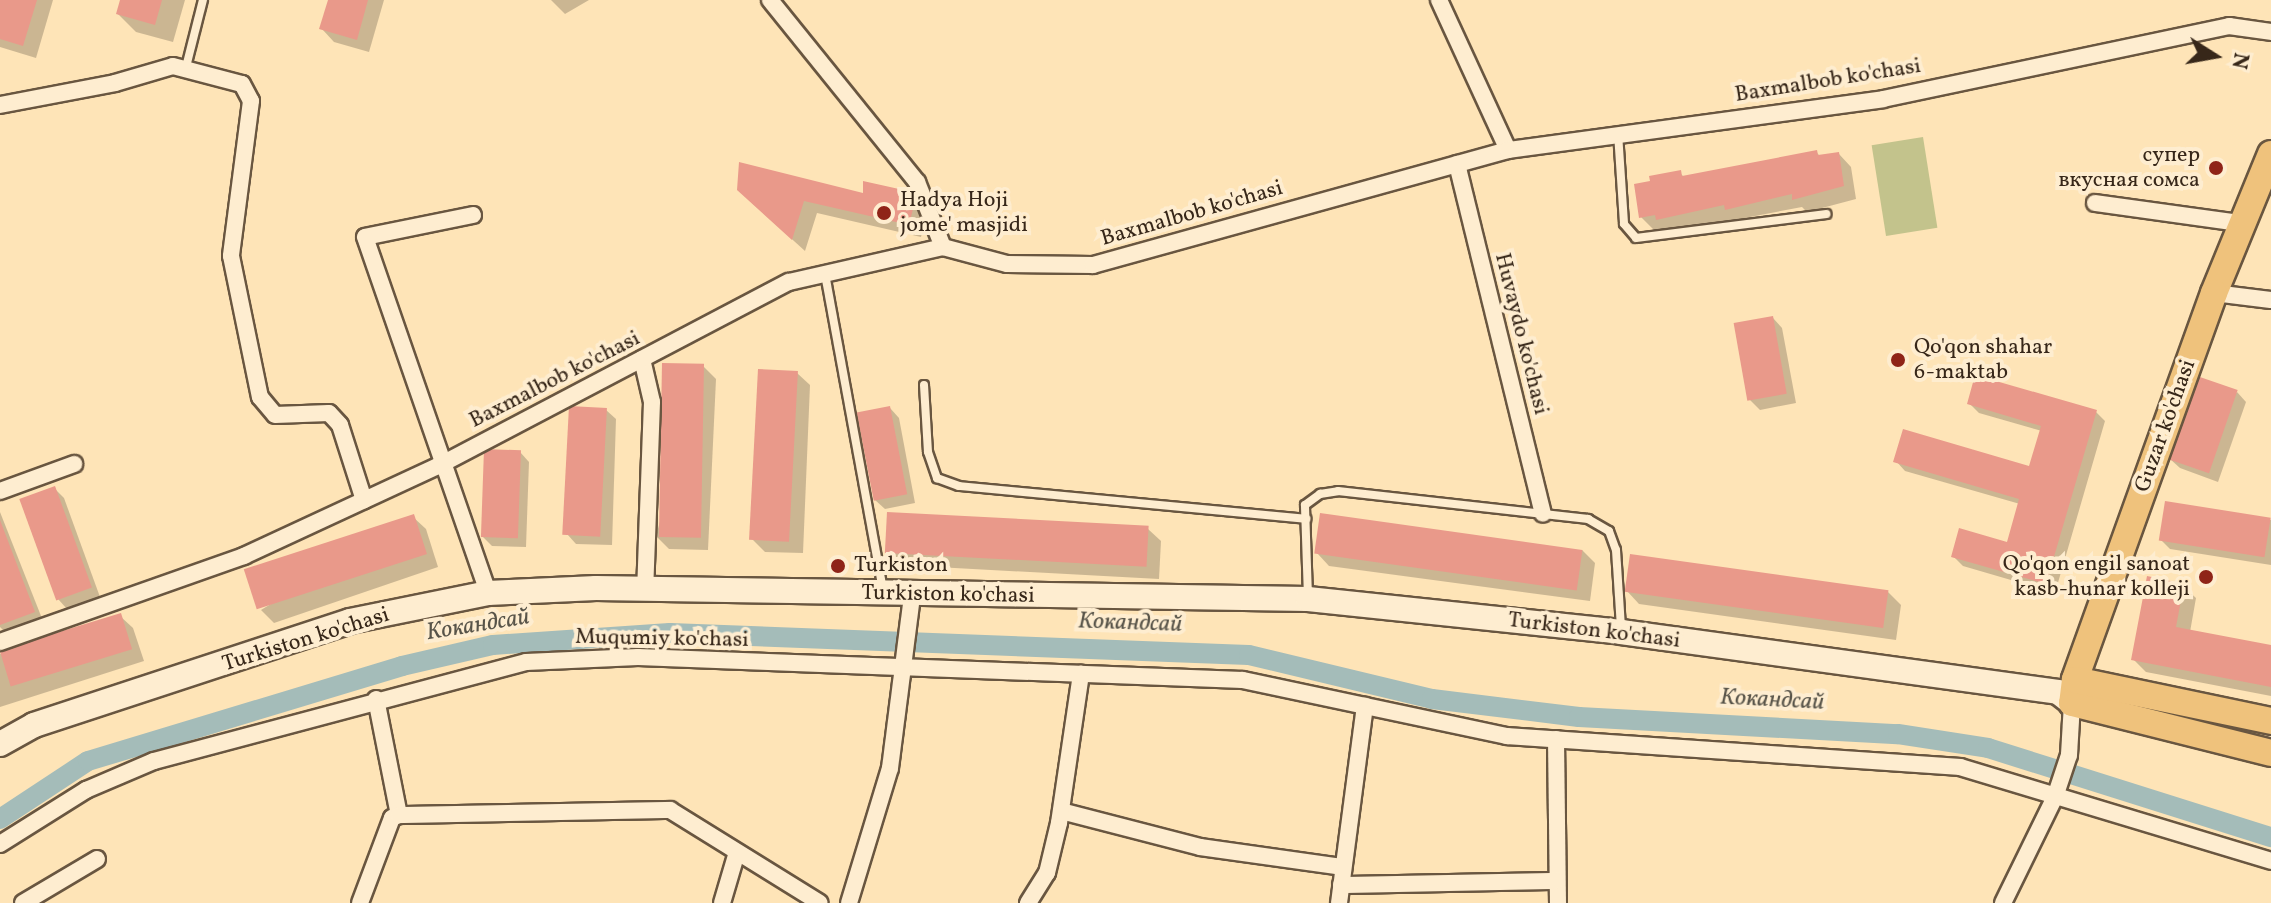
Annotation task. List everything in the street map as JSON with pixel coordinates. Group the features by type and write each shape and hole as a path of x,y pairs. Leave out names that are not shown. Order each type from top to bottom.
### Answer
{"main road":[{"name":"Guzar ko'chasi","path":"2069,691 2239,223 2271,154"},
{"name":"Turkiston ko'chasi","path":"0,744 34,725 350,621 488,593 645,589 912,596 1308,599 1621,632 2271,721"},
{"name":"Turkiston ko'chasi","path":"2069,691 2271,753"}],"street":[{"path":"770,0 917,182 943,247"},
{"path":"1439,0 1508,150"},
{"name":"Baxmalbob ko'chasi","path":"0,642 244,556 445,461 789,282 943,247 1007,264 1093,265 1508,150 1883,99 2216,28 2271,32"},
{"path":"0,105 186,67 242,84 251,101 231,256 260,397 275,415 329,413 340,425 364,500"},
{"name":"Huvaydo ko'chasi","path":"1457,164 1543,514"},
{"path":"2095,203 2239,223"},
{"path":"473,215 365,237 445,461 488,593"},
{"path":"2214,293 2271,300"},
{"path":"642,359 652,402 645,589"},
{"path":"0,491 74,464"},
{"path":"849,903 890,768 912,596"},
{"name":"Muqumiy ko'chasi","path":"0,844 86,790 154,761 376,699 526,662 638,657 1243,680 1507,736 1960,767 2271,861"},
{"path":"1028,903 1047,873 1061,811 1081,674"},
{"path":"2003,903 2055,797 2069,755 2069,691"},
{"path":"376,699 399,815"},
{"path":"1339,903 1365,706"},
{"path":"1556,739 1558,903"},
{"path":"360,903 387,828 399,815 670,810 820,903"},
{"path":"1061,811 1200,847 1342,867"},
{"path":"722,903 737,852"},
{"path":"23,903 97,859"},
{"path":"1341,885 1556,881"}],"lane":[{"path":"186,67 203,0"},
{"path":"1618,133 1624,224 1636,238 1826,214"},
{"path":"825,274 884,595"},
{"path":"924,385 937,478 959,486 1306,519"},
{"path":"1308,599 1305,505 1320,494 1338,491 1588,519 1609,531 1616,550 1621,632"}],"green space":[{"path":"1923,137 1937,228 1886,236 1872,145"}],"building":[{"path":"0,0 37,0 23,46 0,39"},
{"path":"120,0 162,0 155,25 116,14"},
{"path":"328,0 368,0 357,40 319,29"},
{"path":"1817,150 1818,155 1839,152 1844,186 1792,200 1792,194 1725,210 1724,205 1656,220 1655,215 1639,218 1634,184 1650,181 1649,176 1681,170 1682,176"},
{"name":"Hadya Hoji jome' masjidi","path":"739,162 863,193 863,181 917,193 909,225 804,201 792,240 737,190"},
{"path":"1773,316 1787,394 1747,401 1734,323"},
{"path":"662,363 704,364 701,538 659,537"},
{"path":"758,369 798,371 789,542 749,540"},
{"path":"1975,375 2097,410 2046,584 1951,557 1959,528 2007,542 2019,499 1893,462 1903,429 2029,466 2041,426 1967,404"},
{"path":"2197,376 2238,390 2209,473 2168,459"},
{"path":"569,406 607,408 600,537 562,535"},
{"path":"890,406 907,494 874,501 857,412"},
{"path":"484,449 521,450 518,538 481,537"},
{"path":"55,486 92,587 56,600 19,499"},
{"path":"2165,501 2271,518 2264,557 2159,541"},
{"path":"887,512 1149,526 1146,567 885,553"},
{"path":"1320,513 1582,550 1577,590 1314,554"},
{"path":"414,514 427,554 257,609 244,569"},
{"path":"0,520 35,612 0,625"},
{"path":"1630,554 1888,590 1883,628 1625,592"},
{"path":"2147,576 2184,584 2176,627 2271,645 2271,687 2131,660"},
{"path":"121,613 132,649 11,686 0,650"}],"waterway":[{"name":"Кокандсай","path":"0,819 88,761 402,666 493,645 670,633 1249,655 1432,699 1579,717 1898,734 1988,748 2271,837"}],"place":[{"name":"супер вкусная сомса","path":"2216,168"},
{"name":"Hadya Hoji jome' masjidi","path":"884,213"},
{"name":"Qo'qon shahar 6-maktab","path":"1898,360"},
{"name":"Turkiston","path":"838,566"},
{"name":"Qo'qon engil sanoat kasb-hunar kolleji","path":"2206,577"}]}
